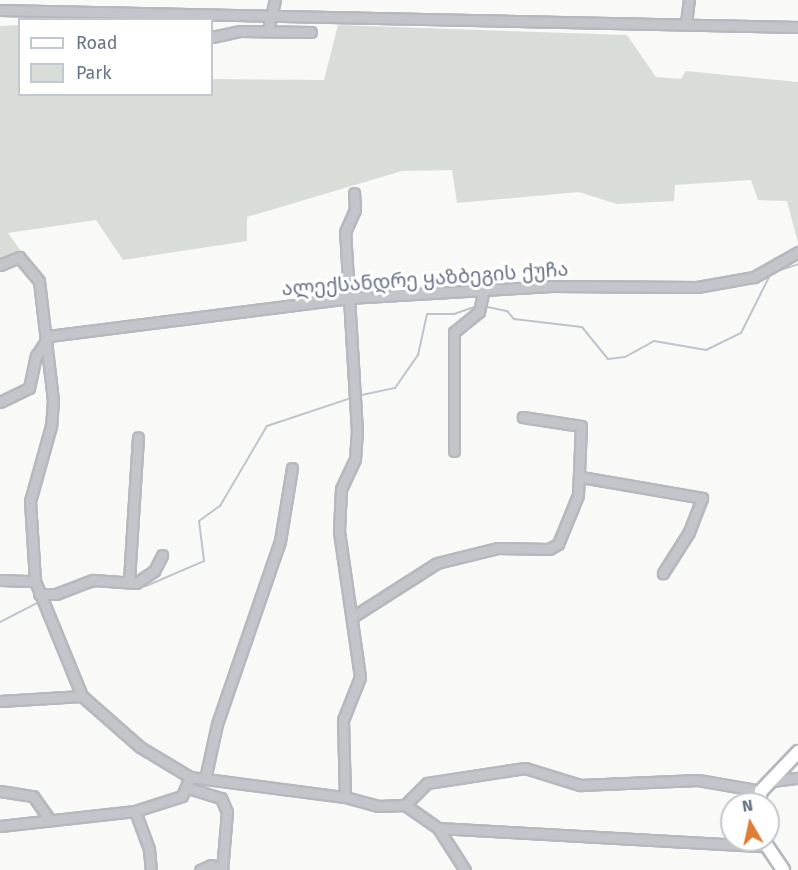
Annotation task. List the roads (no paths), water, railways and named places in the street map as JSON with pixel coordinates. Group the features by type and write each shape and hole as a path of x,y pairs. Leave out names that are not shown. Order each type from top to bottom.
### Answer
{"street":[{"path":"268,30 274,0"},
{"path":"686,23 689,0"},
{"path":"0,10 172,17 271,13 400,21 686,23 798,27"},
{"path":"213,37 268,30 312,32"},
{"path":"345,797 343,720 360,677 354,616 344,579 339,510 355,459 355,396 345,232 355,210 354,193"},
{"name":"ალექსანდრე ყაზბეგის ქუჩა","path":"49,336 348,298 696,287 754,277 798,252"},
{"path":"0,265 19,257 39,281 49,336 51,426 30,501 35,581 82,696 140,747 190,777 345,797 352,803 405,805 438,828 465,870"},
{"path":"454,451 454,332 479,312 484,292"},
{"path":"0,402 29,388 36,356 49,336"},
{"path":"354,616 437,563 498,548 549,549 568,525 581,477 581,426 523,417"},
{"path":"129,580 138,437"},
{"path":"205,780 217,724 280,541 292,468"},
{"path":"581,477 702,498 690,532 663,573"},
{"path":"39,594 56,594 93,580 145,579 162,555"},
{"path":"0,580 35,581"},
{"path":"0,701 82,696"},
{"path":"405,805 427,783 525,768 580,784 698,780 761,791 798,752"},
{"path":"0,826 135,811 174,800 188,788 190,777"},
{"path":"772,781 798,778"},
{"path":"188,788 221,798 228,812 222,870 211,865 200,870"},
{"path":"0,791 33,795 49,819"},
{"path":"135,811 149,849 151,870"},
{"path":"438,828 720,841"},
{"path":"770,852 783,870"}],"waterway":[{"path":"483,306 507,311 514,319 582,327 608,359 625,357 654,341 706,350 741,333 771,273 798,264"},
{"path":"357,396 395,388 418,355 427,314 454,314 477,306"},
{"path":"74,592 103,585 146,586 204,561 199,521 220,506 267,426 351,398"},
{"path":"0,622 37,603"}]}
